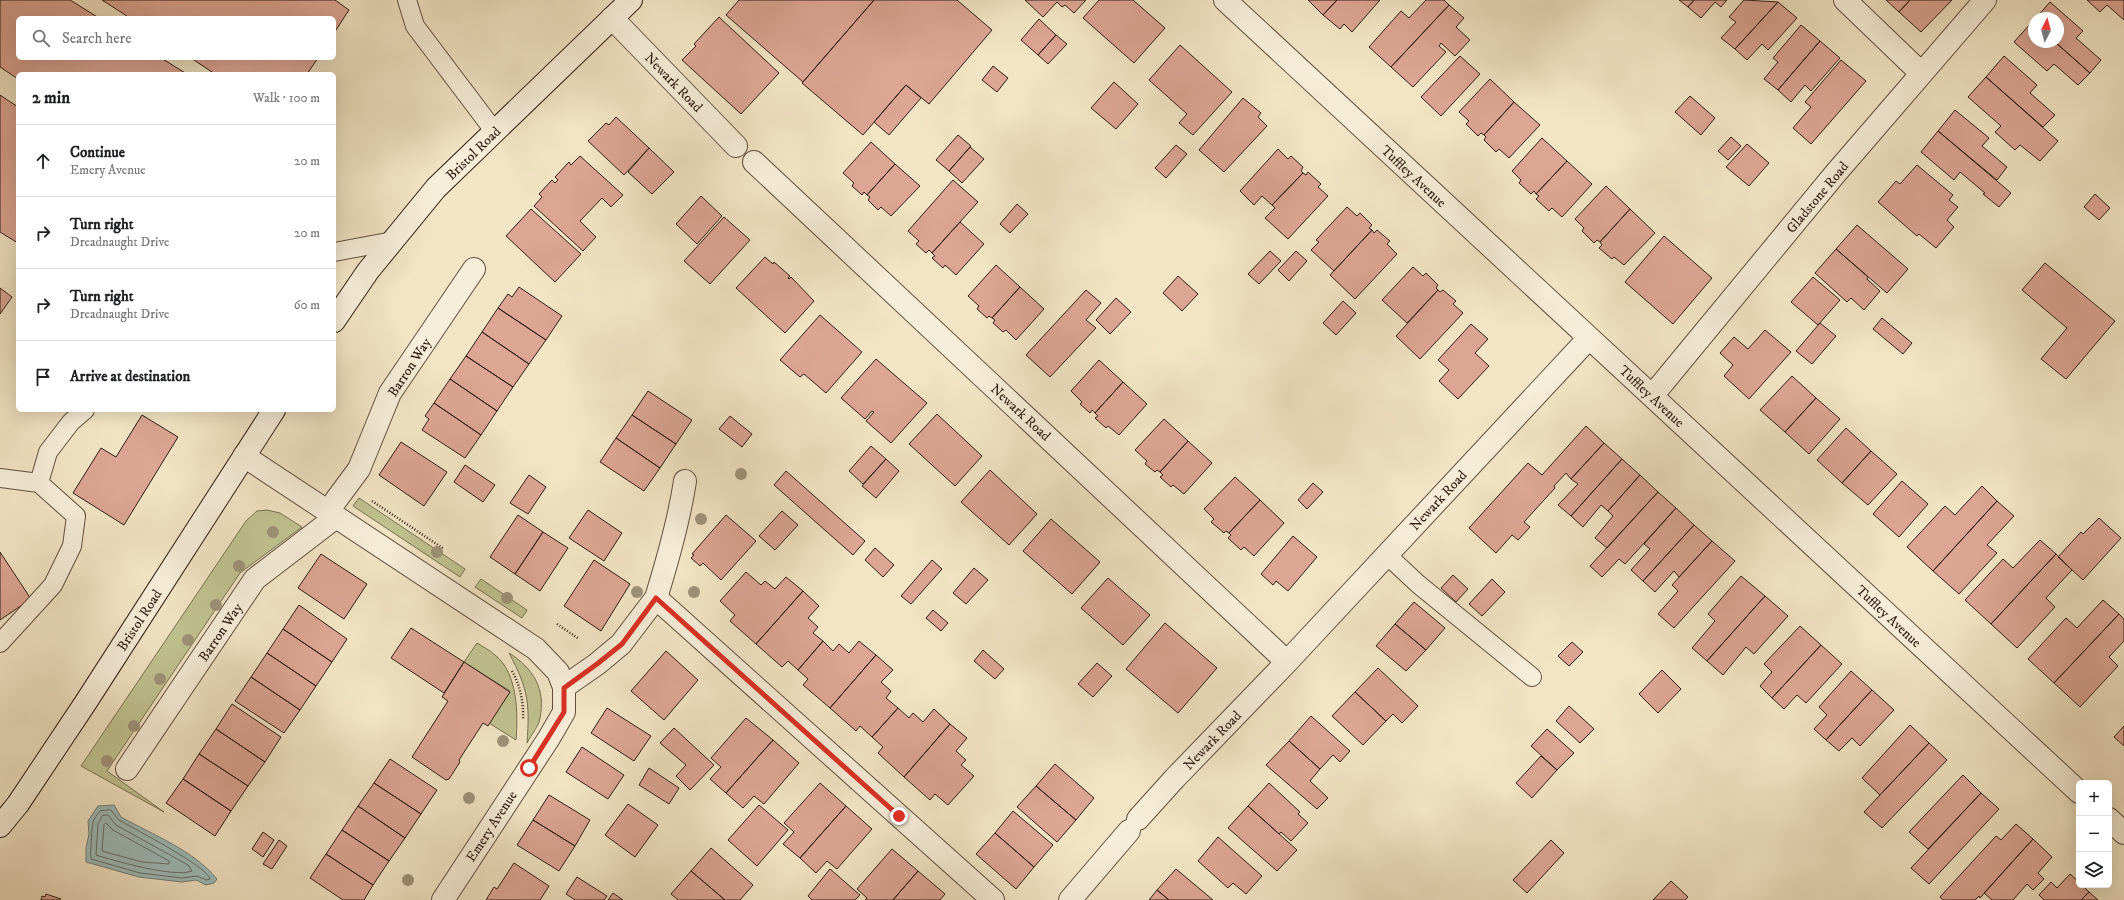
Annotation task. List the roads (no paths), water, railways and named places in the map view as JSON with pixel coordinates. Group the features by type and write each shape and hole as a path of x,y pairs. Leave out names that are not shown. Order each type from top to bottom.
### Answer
{"street":[{"name":"Bristol Road","path":"336,318 368,271 436,188 631,0"},
{"name":"Tuffley Avenue","path":"1225,0 2076,789"},
{"path":"1845,0 1921,73"},
{"name":"Gladstone Road","path":"1652,396 1921,73 1985,0"},
{"name":"Newark Road","path":"612,18 736,146"},
{"name":"Newark Road","path":"754,162 1287,662"},
{"name":"Barron Way","path":"127,769 255,580 332,514 359,469 390,393 474,269"},
{"name":"Newark Road","path":"1070,900 1174,778 1287,662 1589,338"},
{"name":"Bristol Road","path":"0,826 18,804 86,702 273,412"},
{"path":"244,456 536,649 558,672 564,688 622,644 656,598 669,557 680,511 685,481"},
{"path":"656,598 993,900"},
{"name":"Emery Avenue","path":"443,900 549,738 564,712 564,688"},
{"path":"2112,822 2124,833"}],"lane":[{"path":"407,0 415,26 495,132"},
{"path":"336,252 393,241"},
{"path":"39,483 48,452 71,422 83,412"},
{"path":"0,478 39,483 76,516 72,546 53,585 0,643"},
{"path":"1387,555 1418,584 1532,677"}],"water":[{"path":"114,805 121,817 185,851 217,879 214,883 206,885 196,880 182,882 139,877 86,862 86,848 89,834 88,821 98,806"}]}
